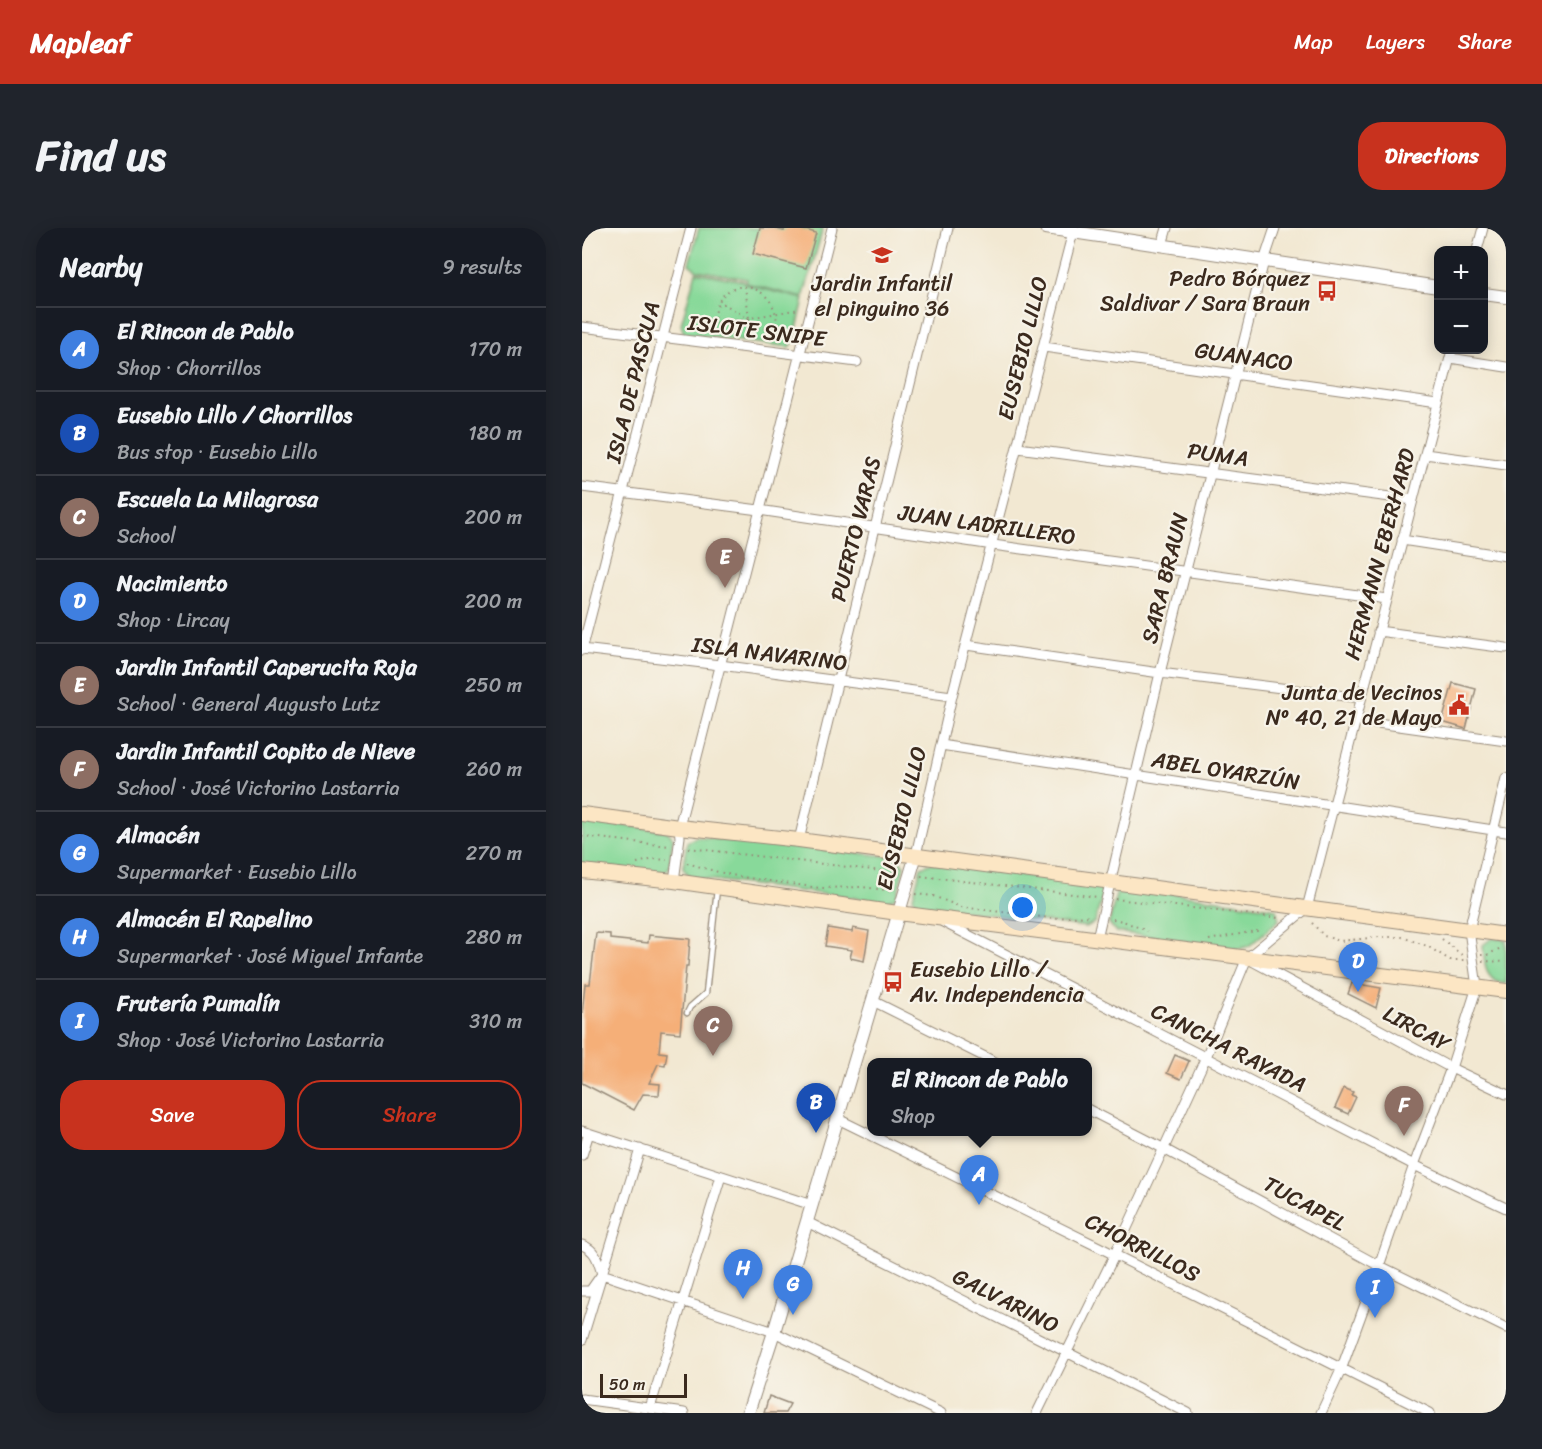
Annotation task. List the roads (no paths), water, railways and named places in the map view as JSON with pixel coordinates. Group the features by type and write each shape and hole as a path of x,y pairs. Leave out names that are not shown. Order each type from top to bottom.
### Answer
{"main road":[{"path":"582,814 1110,880 1310,915 1506,935"},
{"path":"582,871 674,881 935,918 1506,991"}],"street":[{"name":"ISLA DE PASCUA","path":"582,649 691,228"},
{"path":"674,881 679,847 679,827 832,228"},
{"name":"PUERTO VARAS","path":"799,840 948,228"},
{"path":"1046,228 1073,230 1434,286"},
{"path":"1162,245 1167,228"},
{"name":"SARA BRAUN","path":"1097,938 1185,572 1264,261 1275,228"},
{"path":"1478,246 1483,228"},
{"name":"EUSEBIO LILLO","path":"748,1413 916,855 952,696 1073,230"},
{"path":"1488,295 1506,297"},
{"name":"ISLOTE SNIPE","path":"582,327 856,362"},
{"name":"GUANACO","path":"1044,347 1438,403"},
{"path":"1451,354 1506,368"},
{"name":"HERMANN EBERHARD","path":"1310,915 1333,807 1451,354"},
{"name":"PUMA","path":"1018,448 1413,500"},
{"path":"1425,454 1506,465"},
{"name":"JUAN LADRILLERO","path":"582,487 1387,599"},
{"path":"1402,540 1506,556"},
{"path":"1378,632 1506,648"},
{"path":"966,645 1160,673 1361,698"},
{"name":"ISLA NAVARINO","path":"582,649 952,696"},
{"path":"1356,720 1506,741"},
{"name":"ABEL OYARZÚN","path":"941,745 1506,832"},
{"path":"1321,1413 1341,1370 1451,1068 1477,987 1469,930 1506,778"},
{"path":"1037,1413 1206,1057 1247,958 1292,920 1310,915"},
{"name":"CANCHA RAYADA","path":"935,918 1414,1165 1506,1208"},
{"name":"LIRCAY","path":"1247,958 1451,1068 1506,1094"},
{"path":"873,1001 986,1058"},
{"name":"TUCAPEL","path":"1092,1112 1379,1266 1506,1328"},
{"name":"CHORRILLOS","path":"838,1119 867,1133"},
{"path":"582,1155 585,1132 812,1205"},
{"name":"CHORRILLOS","path":"873,1136 1430,1413"},
{"path":"582,1340 639,1149"},
{"path":"650,1408 721,1176"},
{"name":"GALVARINO","path":"807,1222 1188,1413"},
{"path":"582,1245 590,1248 598,1258 602,1274 590,1291 582,1291"},
{"path":"602,1274 774,1332 941,1413"},
{"path":"582,1399 684,1413"}],"lane":[{"path":"687,1012 706,993 717,887"}],"place":[{"name":"Jardin Infantil el pinguino 36","path":"882,255"},
{"name":"Pedro Bórquez Saldivar / Sara Braun","path":"1327,291"},
{"name":"Jardin Infantil Caperucita Roja","path":"725,588"},
{"name":"Junta de Vecinos Nº 40, 21 de Mayo","path":"1459,705"},
{"name":"Eusebio Lillo / Av. Independencia","path":"893,982"},
{"name":"Nacimiento","path":"1358,992"},
{"name":"Escuela La Milagrosa","path":"713,1056"},
{"name":"Eusebio Lillo / Chorrillos","path":"816,1133"},
{"name":"Jardin Infantil Copito de Nieve","path":"1404,1136"},
{"name":"El Rincon de Pablo","path":"979,1205"},
{"name":"Almacén El Rapelino","path":"743,1299"},
{"name":"Almacén","path":"793,1315"},
{"name":"Frutería Pumalín","path":"1375,1318"}]}
